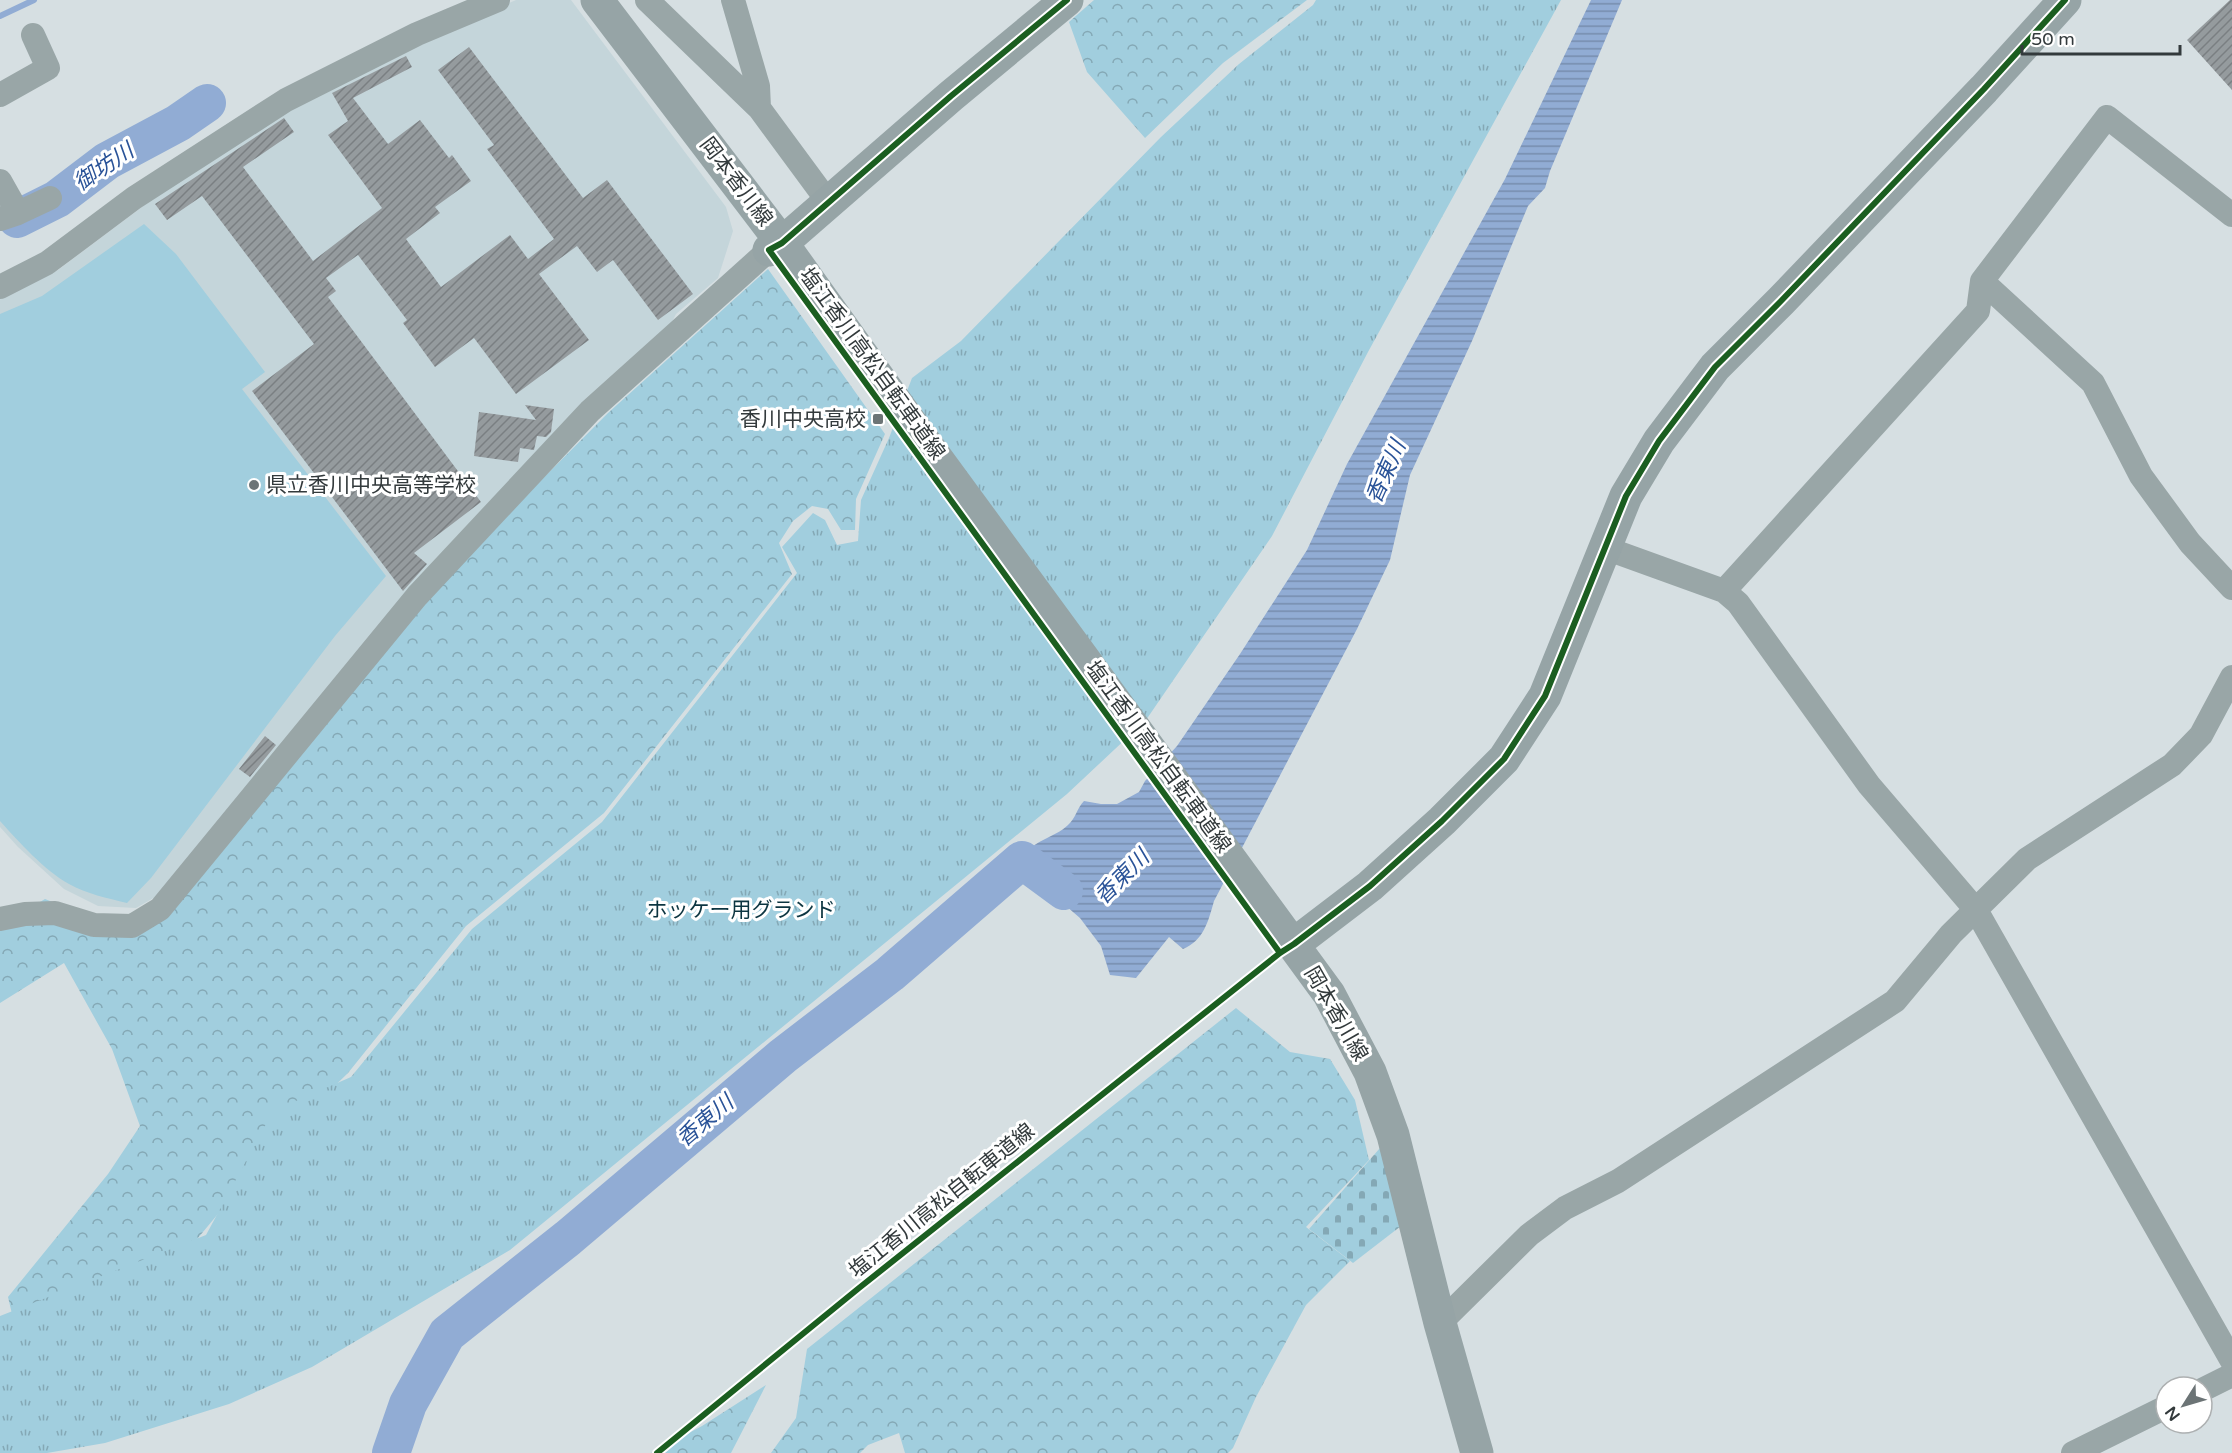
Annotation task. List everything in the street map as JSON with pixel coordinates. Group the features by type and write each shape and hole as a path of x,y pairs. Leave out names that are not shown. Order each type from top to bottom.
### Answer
{"main road":[{"name":"岡本香川線","path":"597,0 776,246 913,426 1329,994 1370,1072 1393,1135 1440,1323 1477,1453"},
{"path":"776,246 1067,0"},
{"path":"1294,944 1370,886 1442,821 1504,759 1545,696 1626,496 1659,441 1715,367 1782,301 1976,98 2065,0"}],"street":[{"path":"0,287 47,263 134,198 286,100 417,34 498,0"},
{"path":"647,0 759,108 829,203"},
{"path":"733,0 758,86 759,108"},
{"path":"0,95 48,68 33,35"},
{"path":"1724,591 1978,311 1982,281 2107,117 2232,215"},
{"path":"0,182 9,216 50,198"},
{"path":"0,919 25,914 55,913 94,925 132,926 160,909 417,596 590,411 776,246"},
{"path":"1982,281 2093,383 2141,476 2190,543 2232,588"},
{"path":"1605,548 1724,591 1738,603 1869,785 1976,910 2232,1361"},
{"path":"1440,1323 1529,1235 1565,1208 1618,1181 1894,1001 1951,934 2026,859 2172,765 2201,735 2232,677"},
{"path":"2214,1384 2232,1375"},
{"path":"2073,1453 2154,1413"}],"shaded area":[{"name":"県立香川中央高等学校","path":"516,0 571,0 726,207 733,231 718,278 676,314 664,338 164,892 136,908 98,906 64,889 18,847 0,827 0,298 58,270 146,204 290,108 407,46"}],"green space":[{"path":"1094,0 1307,0 1223,63 1145,138 1087,72 1069,22"},
{"name":"ホッケー用グランド","path":"1316,0 1561,0 1368,352 1272,536 1146,720 1067,794 510,1250 312,1367 229,1404 105,1443 47,1453 0,1453 0,1316 206,1235 273,1111 351,1077 472,929 602,822 797,573 782,547 813,513 825,520 837,545 858,541 861,500 889,438 912,378 961,341 1161,137 1239,64 1313,5"},
{"path":"144,224 176,254 265,372 242,389 386,576 335,636 151,878 127,903 69,884 32,855 0,821 0,314 42,296"},
{"path":"768,269 885,434 856,499 855,530 841,530 828,509 812,506 793,521 779,543 792,574 604,813 466,926 348,1073 282,1137 188,1250 17,1335 8,1297 108,1174 140,1126 112,1049 64,963 0,1003 0,926 45,899 85,915 152,926 423,599 608,413"},
{"path":"1236,1008 1290,1052 1330,1059 1355,1100 1369,1160 1306,1227 1350,1261 1306,1305 1256,1397 1233,1448 1228,1453 905,1453 899,1433 868,1445 860,1453 771,1453 796,1418 807,1349"},
{"path":"1380,1148 1401,1226 1353,1263 1309,1229"},
{"path":"766,1385 731,1453 651,1453 702,1426"}],"water":[{"path":"1591,0 1622,0 1550,171 1545,188 1528,206 1472,341 1410,475 1390,560 1357,629 1214,901 1207,923 1196,941 1183,949 1169,937 1136,978 1110,975 1101,946 1080,918 1038,882 1022,860 1030,848 1068,825 1084,801 1117,804 1139,792 1145,781 1177,746 1240,654 1307,550 1347,464 1505,179"}],"building":[{"path":"2232,0 2232,90 2187,40"},
{"path":"469,47 583,198 607,180 693,294 658,320 613,260 597,272 577,246 539,274 589,340 516,394 474,338 435,367 403,323 407,320 358,255 326,278 336,291 328,297 481,502 414,553 427,564 403,591 252,391 314,344 202,196 167,220 155,204 284,118 294,132 243,167 313,261 382,208 328,135 348,121 332,93 406,56 412,67 353,98 388,144 420,120 449,158 452,155 471,181 435,207 440,213 406,239 441,287 510,235 528,259 554,239 487,149 494,145 438,70"},
{"path":"525,405 554,409 551,432 546,437 537,436 534,450 520,448 518,462 474,456 479,412 536,420"},
{"path":"265,736 276,745 250,777 239,769"}],"waterway":[{"path":"0,16 34,0"},
{"name":"御坊川","path":"17,219 57,199 107,161 178,123 207,103"},
{"name":"香東川","path":"391,1453 408,1404 447,1334 568,1238 783,1056 890,974 1022,860 1064,891"}],"cycle path":[{"name":"塩江香川高松自転車道線","path":"1067,0 951,96 782,243 769,250 1280,953"},
{"name":"塩江香川高松自転車道線","path":"657,1453 859,1288 1280,953 1370,886 1442,821 1504,759 1545,696 1626,496 1659,441 1715,367 1984,89 2065,0"}],"place":[{"name":"香川中央高校","path":"878,419"},
{"name":"県立香川中央高等学校","path":"254,485"}]}
